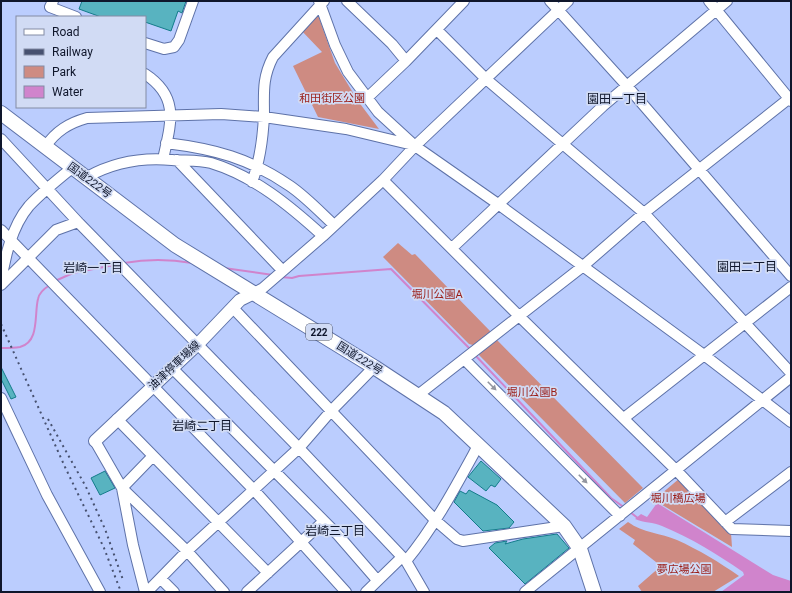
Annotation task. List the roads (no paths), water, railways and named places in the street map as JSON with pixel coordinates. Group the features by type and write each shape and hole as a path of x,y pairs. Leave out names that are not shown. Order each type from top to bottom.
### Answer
{"highway":[{"name":"国道222号","path":"1,114 72,168 87,177 175,245 374,367 444,413 479,444 564,526 580,549 594,592"}],"main road":[{"name":"油津停車場線","path":"95,441 152,385 198,344 240,300 254,293"}],"street":[{"path":"53,1 50,7 73,16"},
{"path":"146,43 164,49 174,47 179,40 193,1"},
{"path":"347,1 392,44 406,61"},
{"path":"367,98 406,61 464,1"},
{"path":"550,1 627,86 791,276"},
{"path":"254,293 263,288 334,225 568,1"},
{"path":"418,395 485,341 582,267 644,213 790,99 709,1"},
{"path":"452,248 627,86 727,1"},
{"path":"321,2 335,45 348,72 378,112 415,146 498,204 582,267 704,354 791,422"},
{"path":"252,182 258,166 264,117 264,79 267,68 273,58 321,2"},
{"path":"437,30 486,79 644,213 791,373"},
{"path":"146,75 157,82 167,96 170,115 163,159"},
{"path":"45,147 58,131 76,121 87,118 221,114 264,117 346,129 415,146"},
{"path":"1,139 78,222 299,448 404,559 424,592"},
{"path":"166,143 219,152 258,166 291,187 334,225"},
{"path":"87,177 118,163 163,159 212,164 252,182 280,200 322,236"},
{"path":"177,160 282,270"},
{"path":"1,284 11,240 28,207 47,188 72,168"},
{"path":"382,180 677,470 732,529 791,531"},
{"path":"1,284 56,230 78,222"},
{"path":"1,230 254,490 346,592"},
{"path":"624,418 791,287"},
{"path":"233,308 435,520 457,539 463,541 564,526"},
{"path":"466,357 622,515"},
{"path":"122,488 133,545 146,592 161,579 187,551 299,448 331,410 374,367"},
{"path":"172,368 324,521 377,580"},
{"path":"525,592 791,377"},
{"path":"1,398 47,495 100,592"},
{"path":"117,419 268,573"},
{"path":"95,441 122,488 187,551 224,592"},
{"path":"366,592 377,580 418,546 435,520 479,444"},
{"path":"122,488 153,456"},
{"path":"725,522 791,472"},
{"path":"247,592 302,543 324,521"},
{"path":"161,579 174,592"}],"water":[{"path":"657,503 773,575 791,581 791,592 721,592 744,575 743,572 694,541 659,525 635,519 641,514 647,517"}],"waterway":[{"path":"124,263 158,260 192,263"},
{"path":"55,281 73,273 114,265"},
{"path":"224,268 273,275"},
{"path":"281,277 292,278 299,276 391,269 470,349"},
{"path":"1,348 20,347 31,340 35,327 39,297 42,291 50,285"},
{"path":"474,354 611,498 625,508"},
{"path":"630,512 639,519"}],"railway":[{"path":"1,324 65,467 104,548 121,592"},
{"path":"48,419 86,487 105,529 123,580"}],"district":[{"name":"園田一丁目","path":"617,99"},
{"name":"園田二丁目","path":"747,267"},
{"name":"岩崎一丁目","path":"93,268"},
{"name":"岩崎二丁目","path":"202,426"},
{"name":"岩崎三丁目","path":"335,531"}],"park label":[{"name":"和田街区公園","path":"332,98"},
{"name":"堀川公園A","path":"437,294"},
{"name":"堀川公園B","path":"532,392"},
{"name":"堀川橋広場","path":"678,498"},
{"name":"夢広場公園","path":"684,569"}]}
